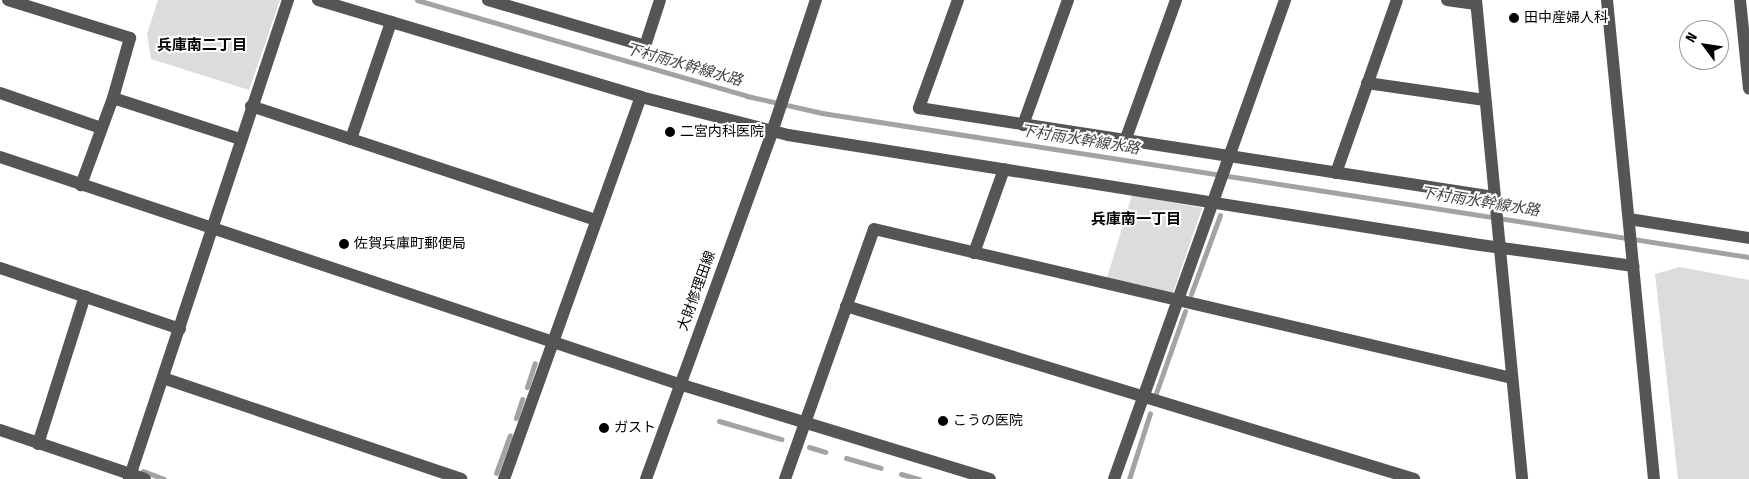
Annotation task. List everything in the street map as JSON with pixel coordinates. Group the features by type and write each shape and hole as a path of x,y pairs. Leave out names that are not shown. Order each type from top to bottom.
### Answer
{"street":[{"path":"8,0 130,38 113,98 81,185"},
{"path":"130,476 180,329 240,139 288,0"},
{"path":"318,0 641,97 772,132 1004,170 1215,197 1498,240 1633,266"},
{"path":"488,0 645,46 660,0"},
{"name":"大財修理田線","path":"646,479 772,132 816,0"},
{"path":"958,0 919,108 1125,141 1228,161 1336,173 1494,199"},
{"path":"1023,125 1068,0"},
{"path":"1125,141 1176,0"},
{"path":"1114,479 1285,0"},
{"path":"1336,173 1397,0"},
{"path":"1447,0 1476,2 1522,479"},
{"path":"1608,0 1654,479"},
{"path":"1740,0 1749,89"},
{"path":"351,139 391,22"},
{"path":"1367,83 1485,100"},
{"path":"0,93 101,128"},
{"path":"504,479 595,220 641,97"},
{"path":"113,98 240,139"},
{"path":"251,106 595,220"},
{"path":"0,157 679,384 990,479"},
{"path":"974,253 1004,170"},
{"path":"1629,223 1749,238"},
{"path":"784,479 874,229 1512,378"},
{"path":"0,268 180,329"},
{"path":"38,444 85,296"},
{"path":"846,306 1414,479"},
{"path":"163,378 461,479"},
{"path":"0,430 130,476 144,479"}],"shaded area":[{"path":"158,0 280,0 249,90 151,59 147,34"},
{"path":"1132,195 1202,208 1173,293 1107,278"},
{"path":"1680,267 1749,280 1749,479 1678,479 1655,274"}],"waterway":[{"name":"下村雨水幹線水路","path":"417,0 747,96 822,113 1749,257"},
{"path":"1191,294 1220,215"},
{"path":"1156,393 1185,311"},
{"path":"527,387 535,363"},
{"path":"516,418 522,399"},
{"path":"1129,479 1150,413"},
{"path":"719,421 781,439"},
{"path":"496,473 510,435"},
{"path":"809,447 825,452"},
{"path":"846,458 881,468"},
{"path":"143,471 164,479"},
{"path":"901,474 919,479"}],"place":[{"name":"田中産婦人科","path":"1514,18"},
{"name":"二宮内科医院","path":"670,132"},
{"name":"佐賀兵庫町郵便局","path":"344,244"},
{"name":"こうの医院","path":"943,421"},
{"name":"ガスト","path":"604,428"}],"district":[{"name":"兵庫南二丁目","path":"202,46"},
{"name":"兵庫南一丁目","path":"1136,220"}]}
